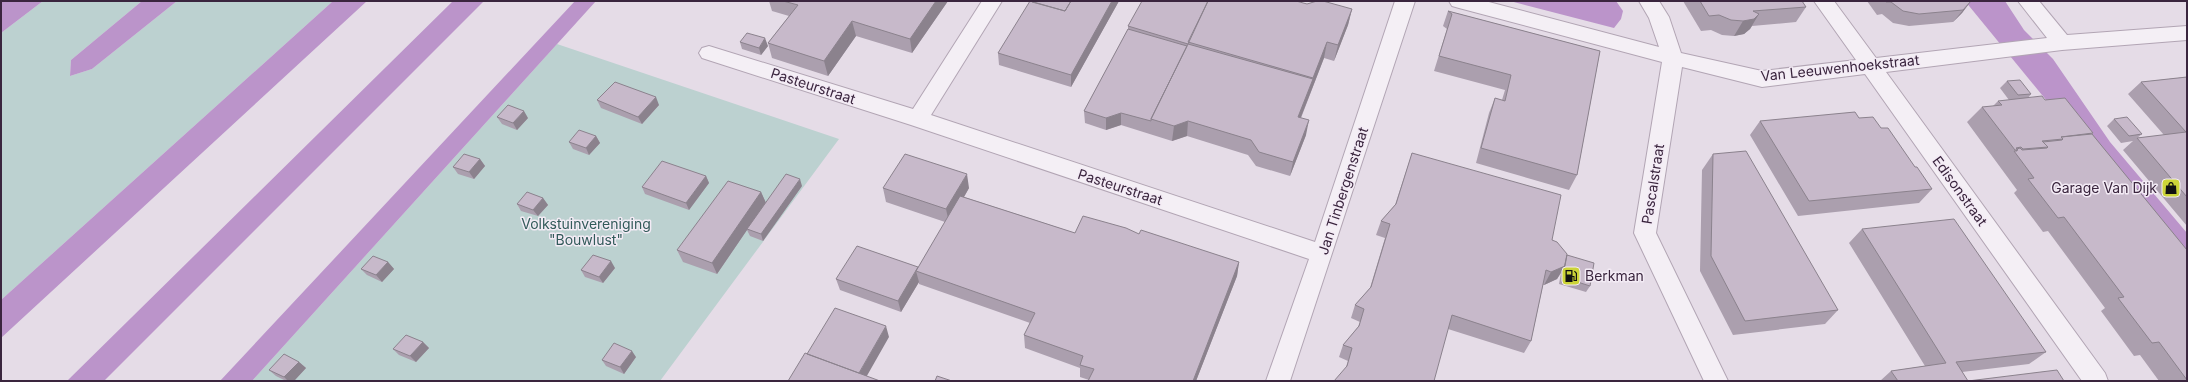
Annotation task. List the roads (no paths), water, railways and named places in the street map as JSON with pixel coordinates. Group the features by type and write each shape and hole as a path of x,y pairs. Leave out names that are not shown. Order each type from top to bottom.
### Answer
{"street":[{"path":"918,120 992,1"},
{"name":"Jan Tinbergenstraat","path":"1278,381 1322,254 1405,1"},
{"name":"Van Leeuwenhoekstraat","path":"1459,1 1673,58 1762,79 2054,44 2185,36"},
{"name":"Pascalstraat","path":"1649,1 1659,17 1673,58 1645,233 1716,381"},
{"name":"Edisonstraat","path":"1824,1 2096,381"},
{"path":"2028,1 2054,44"},
{"name":"Pasteurstraat","path":"709,53 918,120 1322,254"}],"place":[{"name":"Garage Van Dijk","path":"2171,188"},
{"name":"Berkman","path":"1571,276"}],"park label":[{"name":"Volkstuinvereniging \"Bouwlust\"","path":"586,232"}]}
